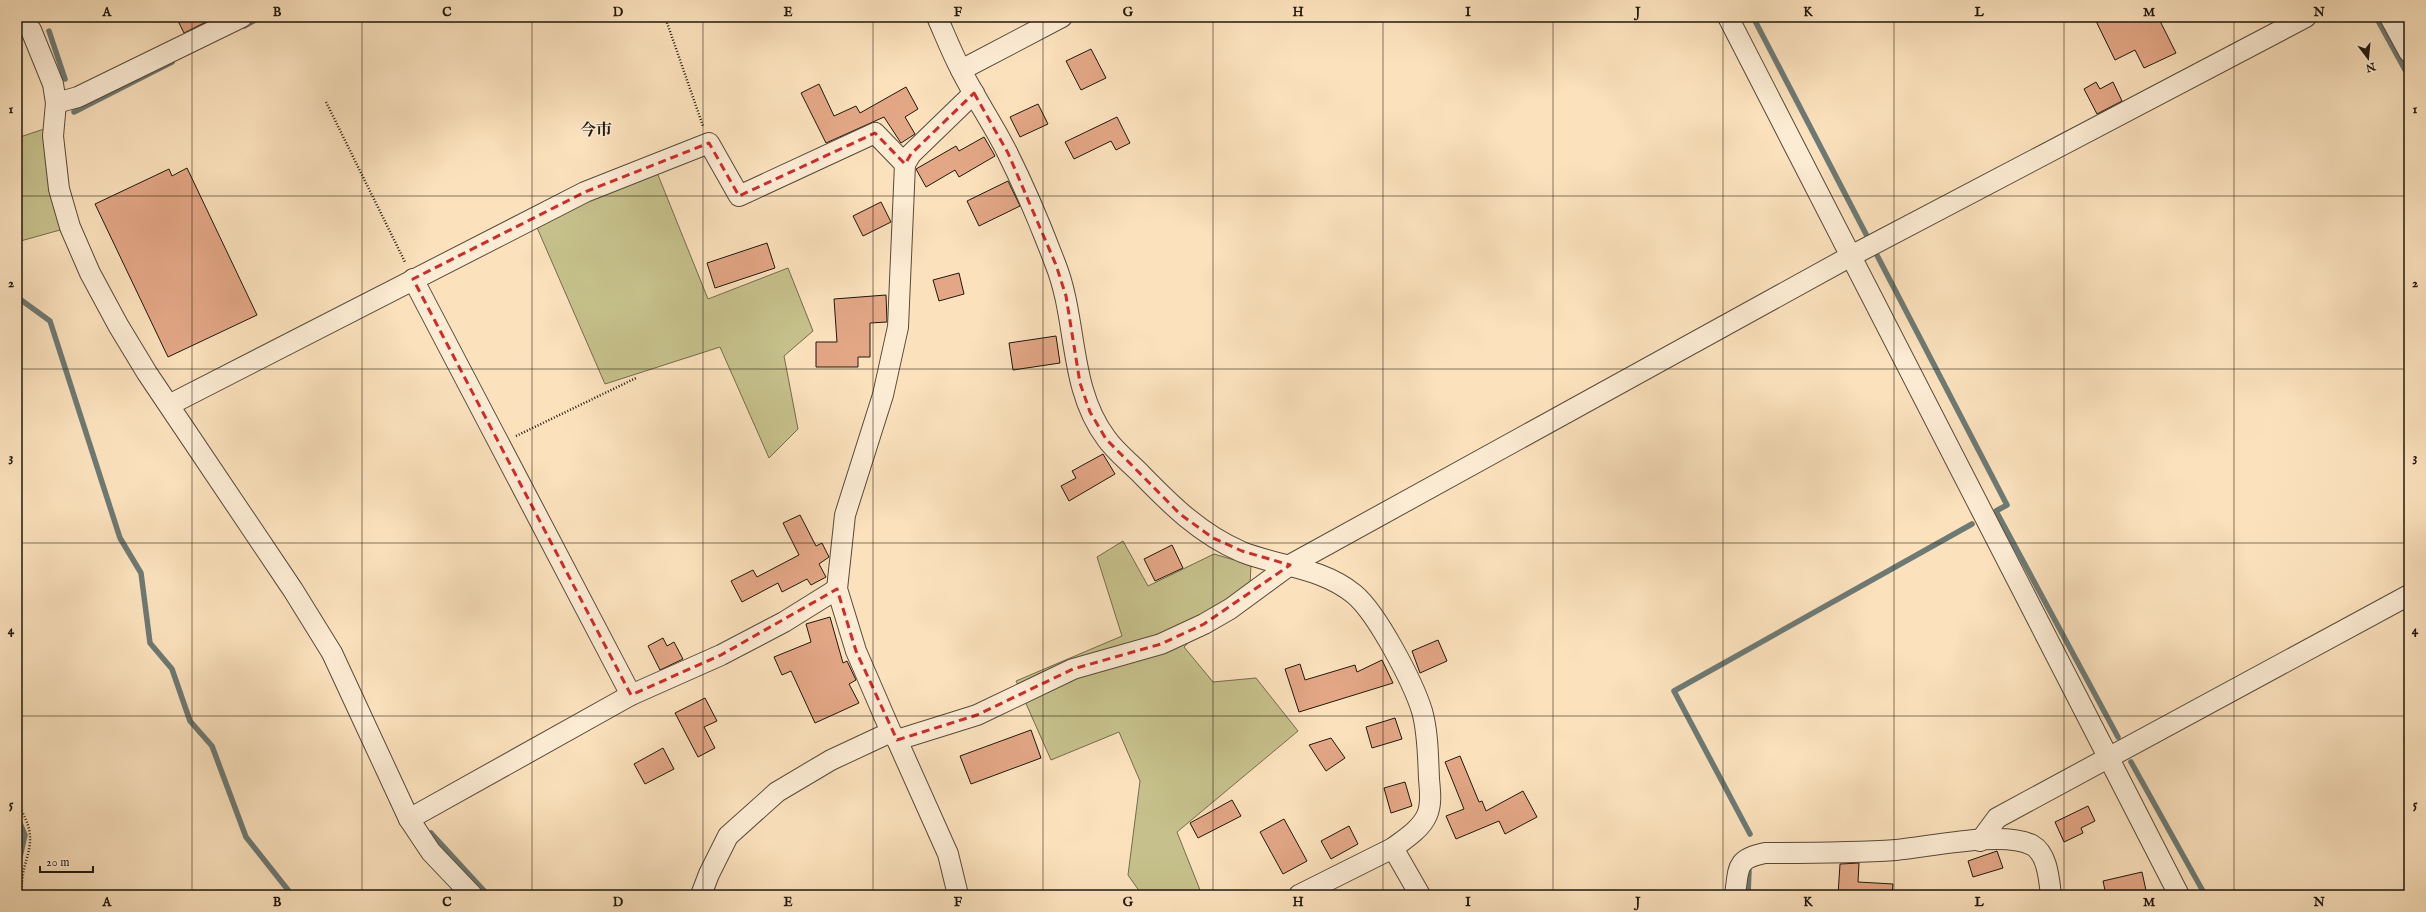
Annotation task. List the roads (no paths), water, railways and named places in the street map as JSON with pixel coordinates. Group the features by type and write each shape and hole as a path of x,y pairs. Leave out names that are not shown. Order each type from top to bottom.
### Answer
{"street":[{"path":"18,17 31,30 53,84 56,103 53,136 59,189 70,227 118,325 332,653 409,819 431,852 472,895"},
{"path":"56,103 78,97 242,17"},
{"path":"938,17 961,70 1008,153 1056,266 1066,296 1080,383 1090,412 1106,439 1180,514 1213,538 1242,552 1315,571 1337,581 1356,596 1371,612 1410,682 1422,713 1428,758 1430,804 1426,818 1409,836 1393,848 1300,895"},
{"path":"961,70 1062,17"},
{"path":"1728,17 2111,758 2179,895"},
{"path":"701,895 708,874 728,836 777,792 831,760 894,736 977,715 1073,669 1161,644 1204,624 1230,609 1290,565 1851,256 2306,17"},
{"path":"2390,17 2409,52"},
{"path":"958,895 948,854 856,651 837,589 845,515 883,395 898,327 905,164 911,154 924,140 974,93"},
{"path":"169,405 585,192 709,143 739,196 875,134 905,164"},
{"path":"413,279 631,695"},
{"path":"409,819 631,695 727,652 784,622 837,589"},
{"path":"1980,841 1997,818 2111,758 2409,596"},
{"path":"1735,895 1740,866 1747,857 1765,853 1896,850 2008,839 2032,846 2039,851 2048,872 2051,895"},
{"path":"1393,848 1420,895"}],"waterway":[{"path":"244,26 261,17"},
{"path":"1753,17 2007,505 1996,511 2118,737"},
{"path":"2376,17 2409,77"},
{"path":"49,31 65,79"},
{"path":"74,112 172,62"},
{"path":"17,297 50,321 120,538 141,573 150,643 172,669 190,721 212,746 246,837 292,895"},
{"path":"1750,834 1674,691 1972,524"},
{"path":"2131,762 2204,893"},
{"path":"17,816 25,835 17,870"},
{"path":"431,833 488,895"},
{"path":"1748,895 1749,871"}],"district":[{"name":"今市","path":"596,131"}]}
